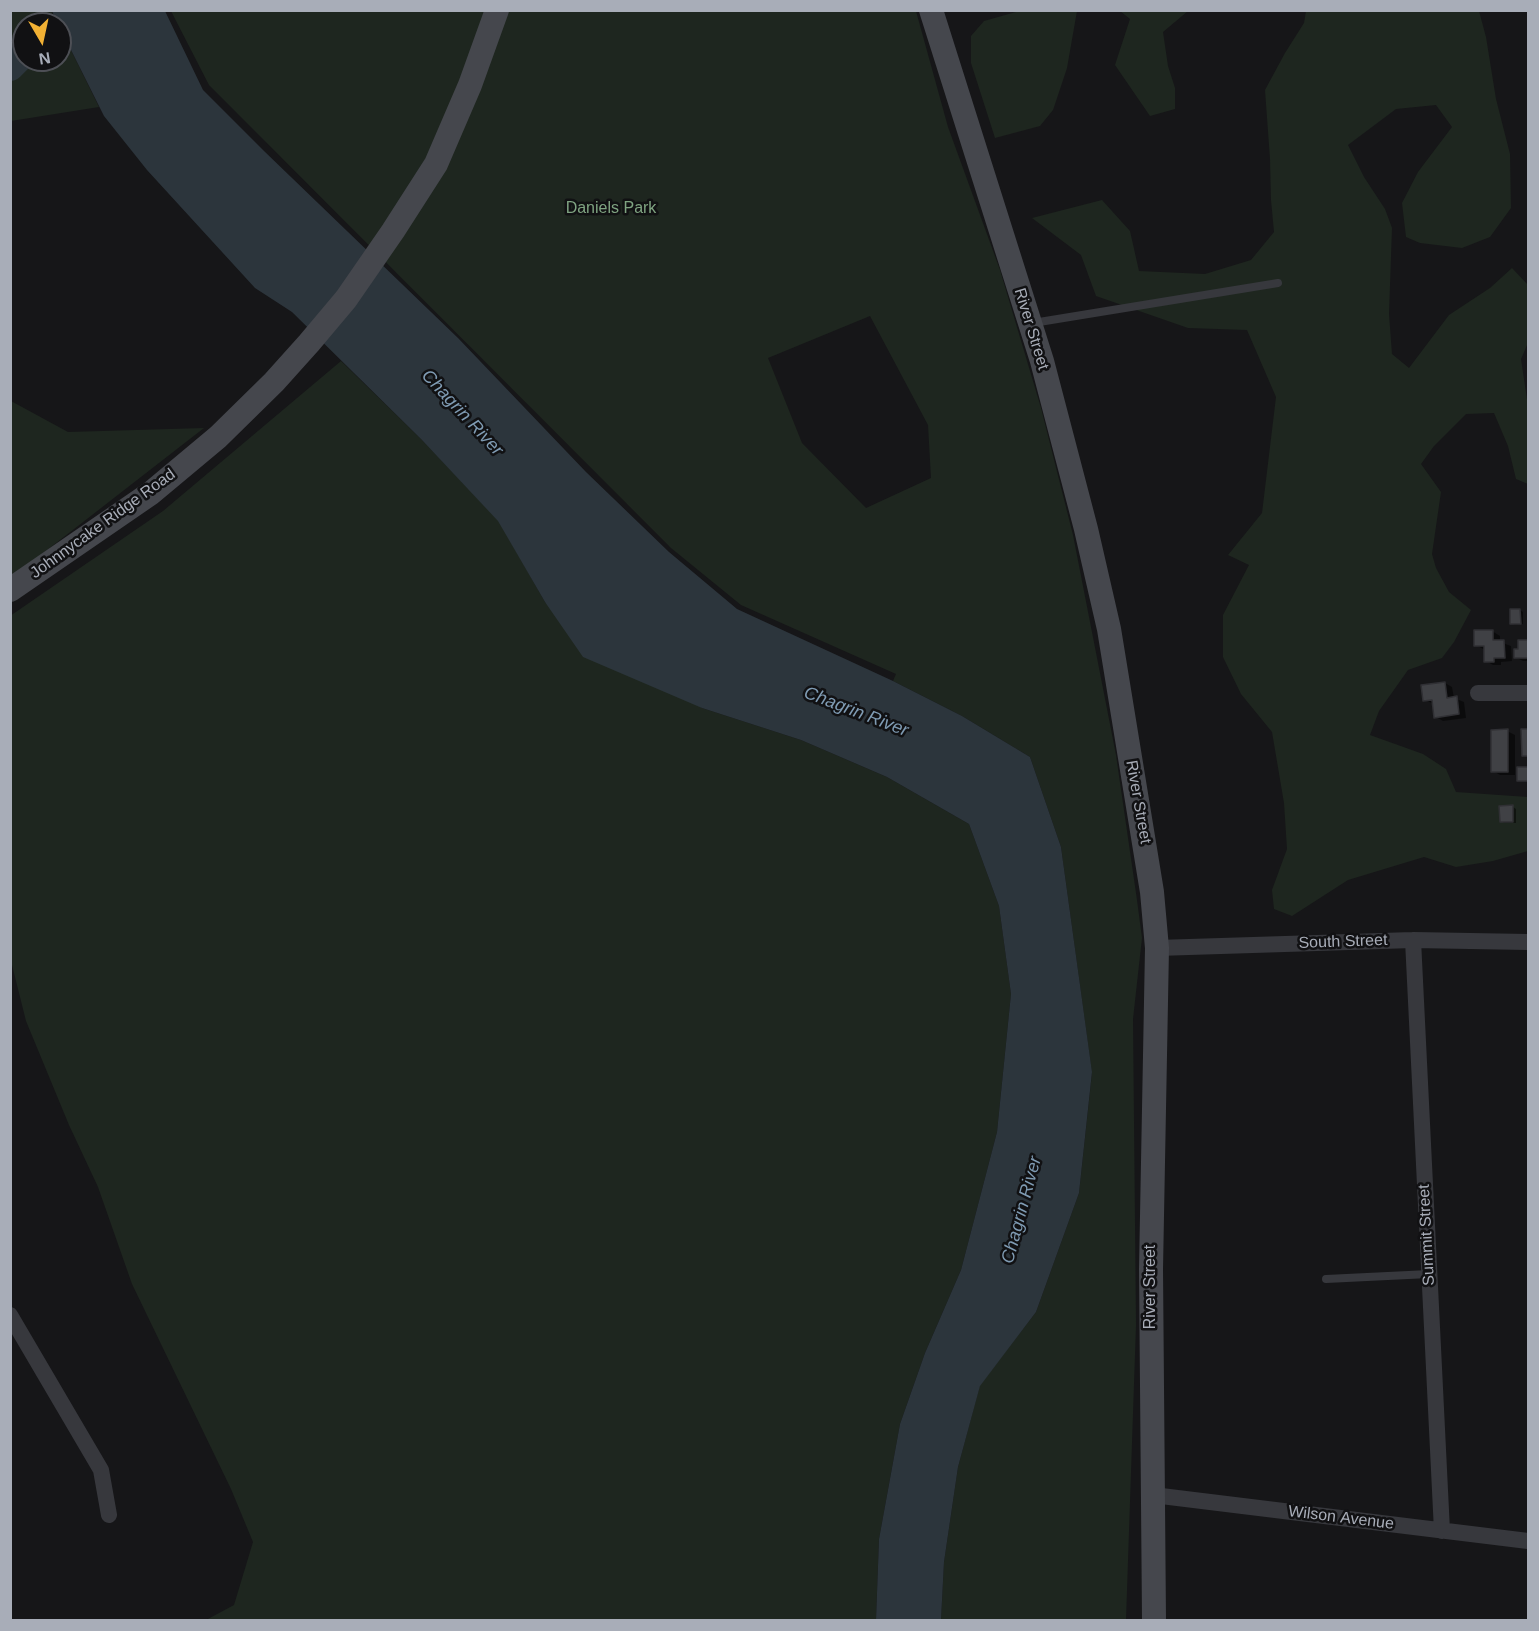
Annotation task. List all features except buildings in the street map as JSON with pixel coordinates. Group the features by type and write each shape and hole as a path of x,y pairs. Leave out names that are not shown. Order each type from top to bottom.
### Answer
{"main road":[{"name":"Johnnycake Ridge Road","path":"10,590 151,493 218,437 274,382 346,300 436,164 471,85 498,10"},
{"name":"River Street","path":"931,10 1042,362 1086,529 1109,629 1152,892 1157,948 1151,1269 1154,1620"}],"street":[{"path":"1478,693 1528,693"},
{"name":"South Street","path":"1157,948 1413,940 1528,942"},
{"name":"Summit Street","path":"1413,940 1442,1531"},
{"path":"10,1315 100,1470 110,1515"},
{"name":"Wilson Avenue","path":"1153,1495 1528,1541"}],"lane":[{"path":"1030,323 1278,283"},
{"path":"1326,1279 1429,1274"}],"green space":[{"path":"1023,10 1077,11 1067,68 1053,110 1040,126 995,138 971,63 971,36 984,21"},
{"path":"10,11 51,11 12,12 12,72 72,72 72,52 99,107 11,121"},
{"name":"Daniels Park","path":"171,11 916,11 948,127 1000,270 1041,408 1073,535 1116,755 1142,938 1133,1019 1136,1325 1126,1620 941,1620 944,1562 958,1467 980,1385 1036,1312 1079,1193 1092,1073 1061,847 1030,757 962,716 893,681 896,674 741,605 671,548 209,85","holes":["870,316 928,425 931,478 866,508 802,443 768,358"]},
{"path":"1120,11 1188,11 1163,32 1168,66 1175,88 1175,109 1150,116 1115,65 1130,19"},
{"path":"1306,11 1479,11 1486,37 1496,99 1510,154 1511,208 1490,237 1462,248 1420,243 1406,237 1402,203 1418,172 1452,127 1436,105 1396,109 1348,145 1364,177 1385,209 1392,228 1389,314 1392,354 1409,368 1449,315 1490,288 1512,268 1528,285 1528,343 1521,359 1528,406 1528,484 1516,479 1508,446 1494,413 1466,414 1434,446 1421,464 1441,492 1432,554 1436,568 1449,592 1471,610 1454,642 1442,658 1408,670 1379,711 1370,735 1423,754 1446,769 1456,792 1528,797 1528,851 1493,861 1456,867 1424,857 1348,880 1292,916 1274,909 1272,890 1287,849 1284,803 1272,732 1241,694 1223,657 1223,615 1249,565 1228,555 1262,513 1276,397 1247,330 1188,328 1096,296 1081,255 1032,218 1102,200 1130,231 1139,271 1205,274 1251,260 1274,232 1265,90 1304,23"},
{"path":"341,361 421,439 499,521 545,602 702,708 801,740 887,777 969,824 999,906 1011,994 997,1132 961,1270 925,1353 900,1424 879,1539 876,1620 206,1620 234,1605 253,1542 231,1489 132,1284 98,1187 69,1125 26,1021 11,961 10,616 163,511"},
{"path":"11,401 68,432 204,428 11,578"}],"water":[{"name":"Chagrin River","path":"165,11 203,90 458,338 586,472 669,552 737,609 893,681 962,716 1030,757 1061,847 1092,1072 1079,1193 1036,1312 980,1386 958,1467 944,1562 941,1620 876,1620 879,1539 900,1424 925,1353 961,1270 997,1132 1011,994 999,906 969,824 887,777 801,740 702,708 583,657 545,602 498,521 421,439 292,312 255,288 147,170 104,116 72,52 72,12 52,12"}]}
